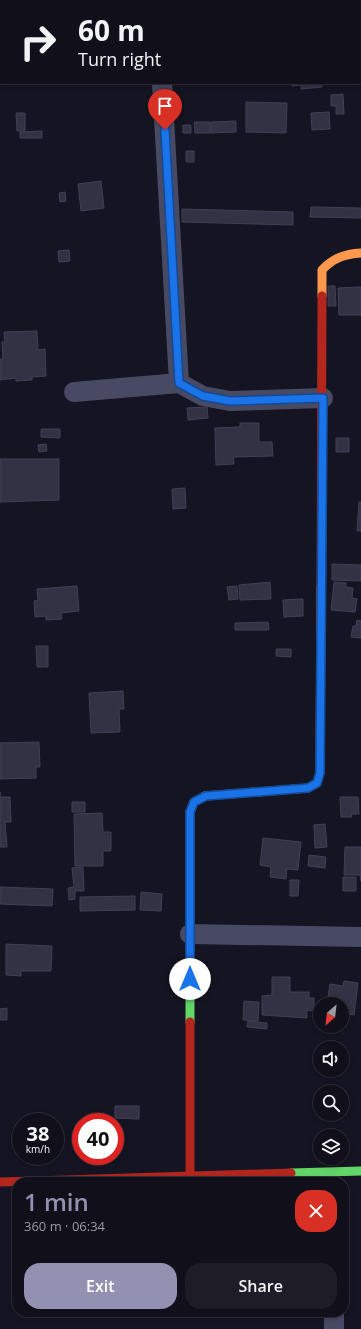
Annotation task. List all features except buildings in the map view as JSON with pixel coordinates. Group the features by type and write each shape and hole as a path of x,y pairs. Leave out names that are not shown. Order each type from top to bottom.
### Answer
{"street":[{"path":"162,84 179,383"},
{"path":"361,253 349,253 329,260 322,270 323,398 320,773 317,783 308,788 206,796 194,802 190,812 190,1177 337,1177 361,1171"},
{"path":"74,392 179,383 203,396 230,401 323,398"},
{"path":"190,934 361,937"},
{"path":"0,1182 12,1182"},
{"path":"334,1317 334,1329"}],"traffic: fast":[{"path":"190,1022 190,812 194,802 205,796"},
{"path":"291,1173 361,1171"}],"traffic: slow":[{"path":"322,296 322,270 330,262 340,257 361,253"},
{"path":"205,796 308,788 317,783 320,773 321,587"}],"traffic: jam":[{"path":"321,587 322,296"},
{"path":"190,1022 190,1177"},
{"path":"162,1177 291,1173"},
{"path":"0,1182 12,1182"}],"route":[{"path":"165,130 179,383 203,396 230,401 323,398 320,773 317,783 308,788 206,796 194,802 190,812 190,979"}]}
